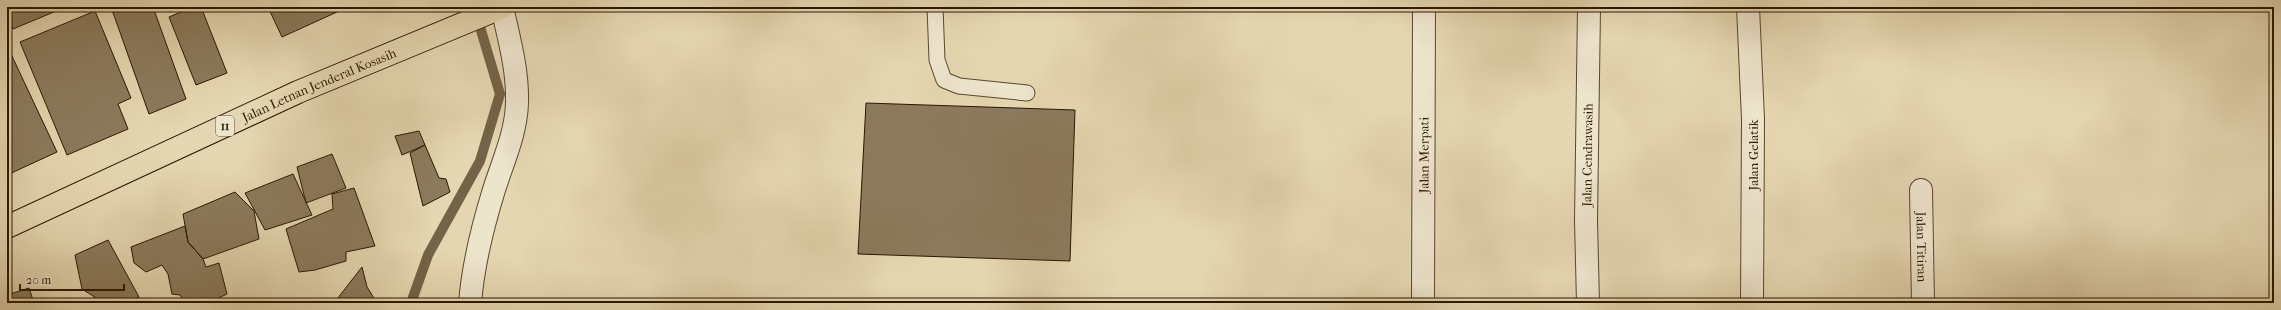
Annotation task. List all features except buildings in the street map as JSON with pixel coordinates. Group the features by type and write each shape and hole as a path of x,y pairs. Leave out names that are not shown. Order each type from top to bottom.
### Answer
{"highway":[{"name":"Jalan Letnan Jenderal Kosasih","path":"7,227 298,92 446,29 496,10"}],"street":[{"name":"Jalan Merpati","path":"1423,303 1424,7"},
{"name":"Jalan Cendrawasih","path":"1588,303 1586,220 1589,7"},
{"name":"Jalan Gelatik","path":"1748,7 1753,119 1752,303"},
{"path":"470,303 473,269 493,193 511,140 517,103 515,62 496,10"},
{"name":"Jalan Titiran","path":"1922,190 1923,303"}],"lane":[{"path":"935,7 937,60 944,80 959,86 1027,93"}],"waterway":[{"path":"411,303 428,255 480,161 500,94 474,7"}]}
